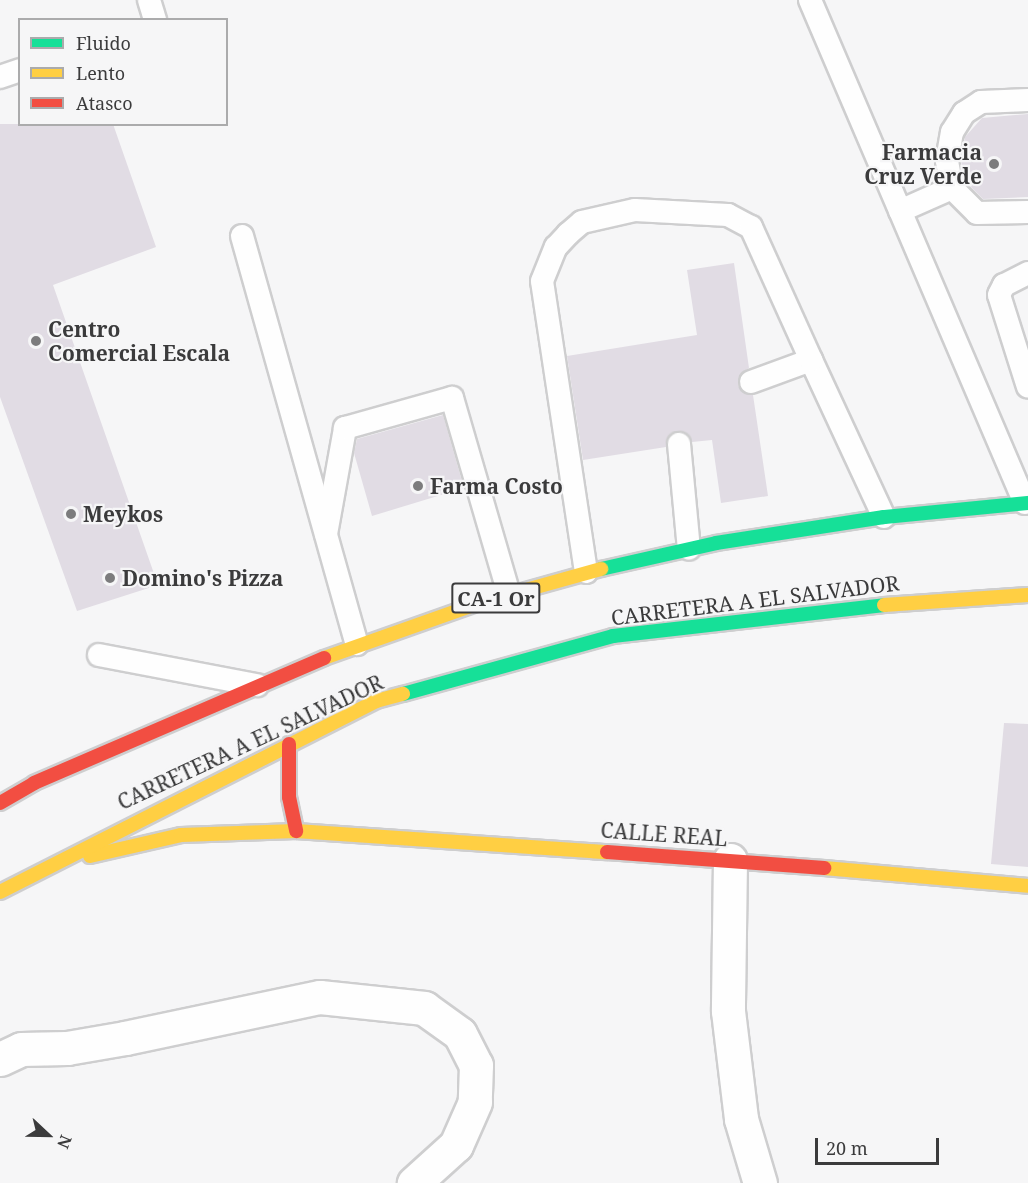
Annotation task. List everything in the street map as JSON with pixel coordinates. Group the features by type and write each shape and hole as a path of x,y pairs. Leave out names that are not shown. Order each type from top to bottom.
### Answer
{"main road":[{"name":"CARRETERA A EL SALVADOR","path":"0,803 34,783 257,685 357,644 509,594 586,572 689,549 884,517 1026,503"},
{"name":"CARRETERA A EL SALVADOR","path":"0,892 28,875 376,701 613,636 806,611 1028,595"},
{"path":"289,744 289,797 296,831"},
{"name":"CALLE REAL","path":"28,875 135,843 181,835 296,831 730,860 1028,886"}],"street":[{"path":"730,860 728,1011 741,1119 760,1183"},
{"path":"0,1059 21,1049 113,1040 321,997 424,1008 460,1034 476,1065 475,1102 456,1145 414,1183"}],"lane":[{"path":"149,0 154,18"},
{"path":"810,0 1026,503"},
{"path":"0,77 18,71"},
{"path":"1028,100 981,102 964,113 952,132 947,160 952,188 977,213 1028,212"},
{"path":"900,211 952,188"},
{"path":"586,572 542,281 556,247 582,222 635,210 704,213 736,219 751,227 884,517"},
{"path":"242,236 357,644"},
{"path":"1028,273 1004,285 999,295 1028,387"},
{"path":"751,382 811,360"},
{"path":"326,534 345,428 452,398 509,594"},
{"path":"679,444 689,549"},
{"path":"99,655 257,685"}],"building":[{"name":"Farmacia Cruz Verde","path":"1028,114 1028,197 983,199 965,181 961,161 965,137 982,118"},
{"name":"Centro Comercial Escala","path":"0,124 114,126 156,247 53,285 158,585 77,611 0,397"},
{"path":"734,263 749,368 740,374 738,386 753,395 768,496 721,503 712,440 692,442 684,432 671,433 666,447 583,460 567,356 697,335 687,270"},
{"path":"443,415 464,488 372,516 354,453 357,439"},
{"path":"1004,723 1028,724 1028,867 991,864"}],"traffic: fast":[{"path":"601,569 716,543 884,517 1028,503"},
{"path":"403,694 613,636 884,605"}],"traffic: slow":[{"path":"324,658 479,603 601,569"},
{"path":"884,605 1028,595"},
{"path":"0,892 376,701 403,694"},
{"path":"90,856 181,835 296,831 607,852"},
{"path":"824,868 1028,886"}],"traffic: jam":[{"path":"0,803 34,783 324,658"},
{"path":"289,744 289,797 296,831"},
{"path":"607,852 824,868"}],"place":[{"name":"Farmacia Cruz Verde","path":"994,164"},
{"name":"Centro Comercial Escala","path":"36,341"},
{"name":"Farma Costo","path":"418,486"},
{"name":"Meykos","path":"71,514"},
{"name":"Domino's Pizza","path":"110,578"}]}
